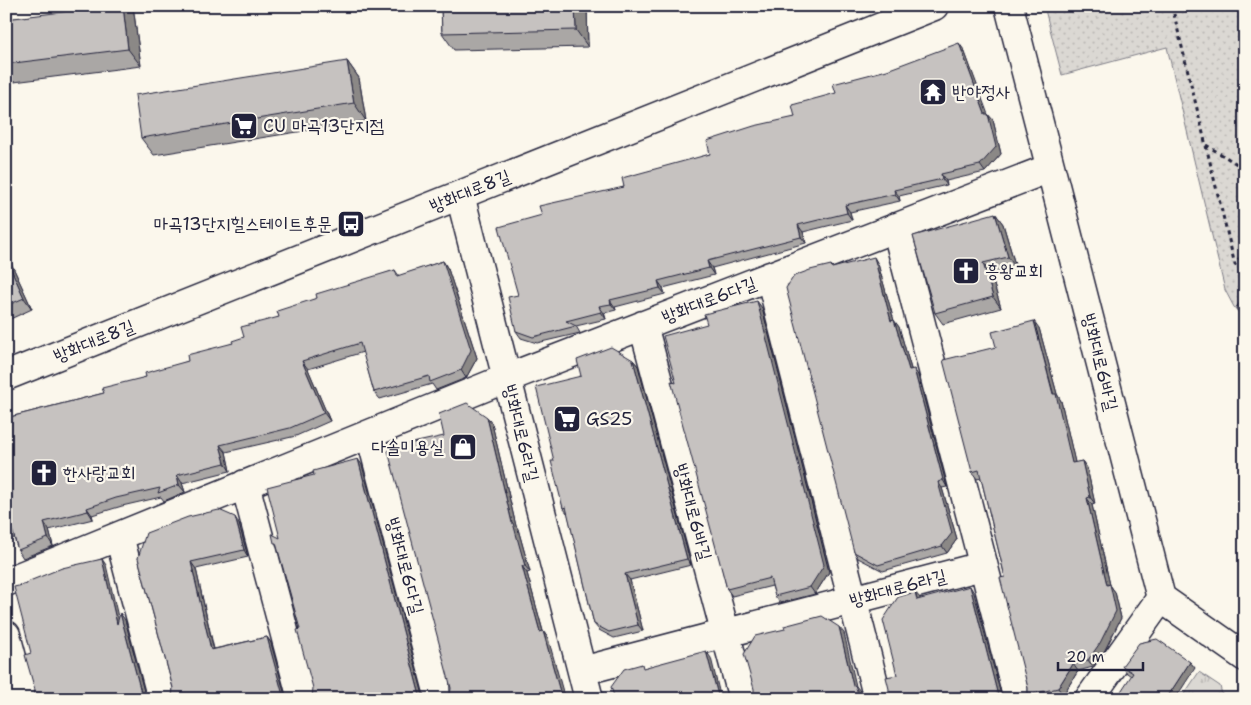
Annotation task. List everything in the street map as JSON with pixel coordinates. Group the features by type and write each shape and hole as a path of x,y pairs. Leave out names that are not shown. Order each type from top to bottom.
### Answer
{"street":[{"name":"방화대로8길","path":"6,376 934,6"},
{"name":"방화대로6바길","path":"1008,6 1161,598"},
{"name":"방화대로6다길","path":"6,582 507,378 1050,168"},
{"name":"방화대로6라길","path":"460,195 589,699"},
{"path":"896,228 982,566 1018,699"},
{"path":"770,276 878,699"},
{"name":"방화대로6바길","path":"643,325 743,699"},
{"name":"방화대로6다길","path":"370,434 440,699"},
{"path":"245,484 302,699"},
{"path":"119,536 162,699"},
{"name":"방화대로6라길","path":"582,671 982,566"},
{"path":"1089,699 1161,598 1245,657"},
{"path":"6,635 23,699"}],"path":[{"path":"1172,6 1235,265 1245,251"},
{"path":"1206,144 1245,170"},
{"path":"1239,166 1245,158"}],"green space":[{"path":"1044,6 1245,6 1244,319 1234,307 1225,290 1167,47 1062,75"},
{"path":"1199,672 1220,686 1223,699 1181,699"}],"building":[{"path":"86,6 123,6 128,49 6,64 6,19 86,9"},
{"path":"441,6 575,6 576,30 442,33"},
{"path":"959,43 985,114 988,114 996,147 980,165 941,174 942,179 894,190 895,194 845,205 847,213 798,225 801,237 707,261 709,268 658,281 660,288 610,300 611,304 599,306 601,312 566,321 576,326 533,337 516,331 508,297 518,295 499,227 542,215 539,206 624,187 622,178 710,154 707,141 754,126 795,117 792,105 836,93 833,84 887,70"},
{"path":"347,61 354,103 141,138 135,95"},
{"name":"흥왕교회","path":"995,213 1008,257 983,263 993,297 935,313 913,236"},
{"path":"874,257 891,321 894,320 909,370 914,369 943,480 938,482 952,533 942,546 878,565 854,552 786,288 794,276 810,270 831,265 832,268"},
{"path":"6,258 24,298 6,306"},
{"path":"443,261 471,350 461,370 430,382 429,376 374,392 360,343 302,361 324,413 290,428 220,445 225,463 177,475 179,485 158,493 160,488 116,498 87,508 88,511 44,522 48,538 18,550 12,529 6,531 6,418 104,393 102,388 146,377 145,373 188,361 187,355 233,343 232,341 244,337 241,327 279,317 277,311 317,298 316,294 395,270 397,276"},
{"path":"1245,295 1245,314 1236,308"},
{"path":"757,301 824,565 810,587 775,596 770,578 727,589 671,381 676,383 663,336 707,324 704,314"},
{"path":"1034,321 1053,394 1056,394 1072,463 1082,461 1090,497 1087,498 1107,585 1110,584 1116,611 1100,643 1088,660 1073,664 1058,688 1028,695 1028,688 1000,578 1005,577 979,470 972,472 943,360 996,347 992,332"},
{"path":"611,347 633,360 687,559 625,574 638,625 609,632 594,624 566,507 563,508 551,461 554,461 536,387 581,376 577,360"},
{"path":"467,403 487,417 512,523 525,566 522,566 540,632 543,631 562,699 449,699 451,688 388,451 395,447 444,436 439,414"},
{"path":"358,459 422,699 311,699 313,688 297,630 300,629 272,534 280,538 267,487 314,475 313,471"},
{"path":"219,510 235,517 244,550 191,562 211,650 267,637 284,699 171,699 173,688 138,558 146,533 188,517"},
{"path":"102,559 117,624 120,613 144,699 35,699 35,690 25,655 31,653 14,587 27,584 27,582 62,568"},
{"path":"970,586 1000,699 887,699 889,689 886,677 897,675 883,620 898,597 915,592 917,600"},
{"path":"822,616 839,627 853,686 855,685 860,699 752,699 754,689 744,654 755,636 785,629 784,626"},
{"path":"1157,639 1190,662 1166,699 1116,699 1133,673 1122,666 1139,643"},
{"path":"706,651 719,699 615,699 611,687 624,669 642,664 643,668"},
{"path":"722,693 725,699 719,699"}],"place":[{"name":"반야정사","path":"933,92"},
{"name":"CU 마곡13단지점","path":"244,126"},
{"name":"마곡13단지힐스테이트후문","path":"351,224"},
{"name":"흥왕교회","path":"966,271"},
{"name":"GS25","path":"567,419"},
{"name":"다솔미용실","path":"463,447"},
{"name":"한사랑교회","path":"44,473"}]}
